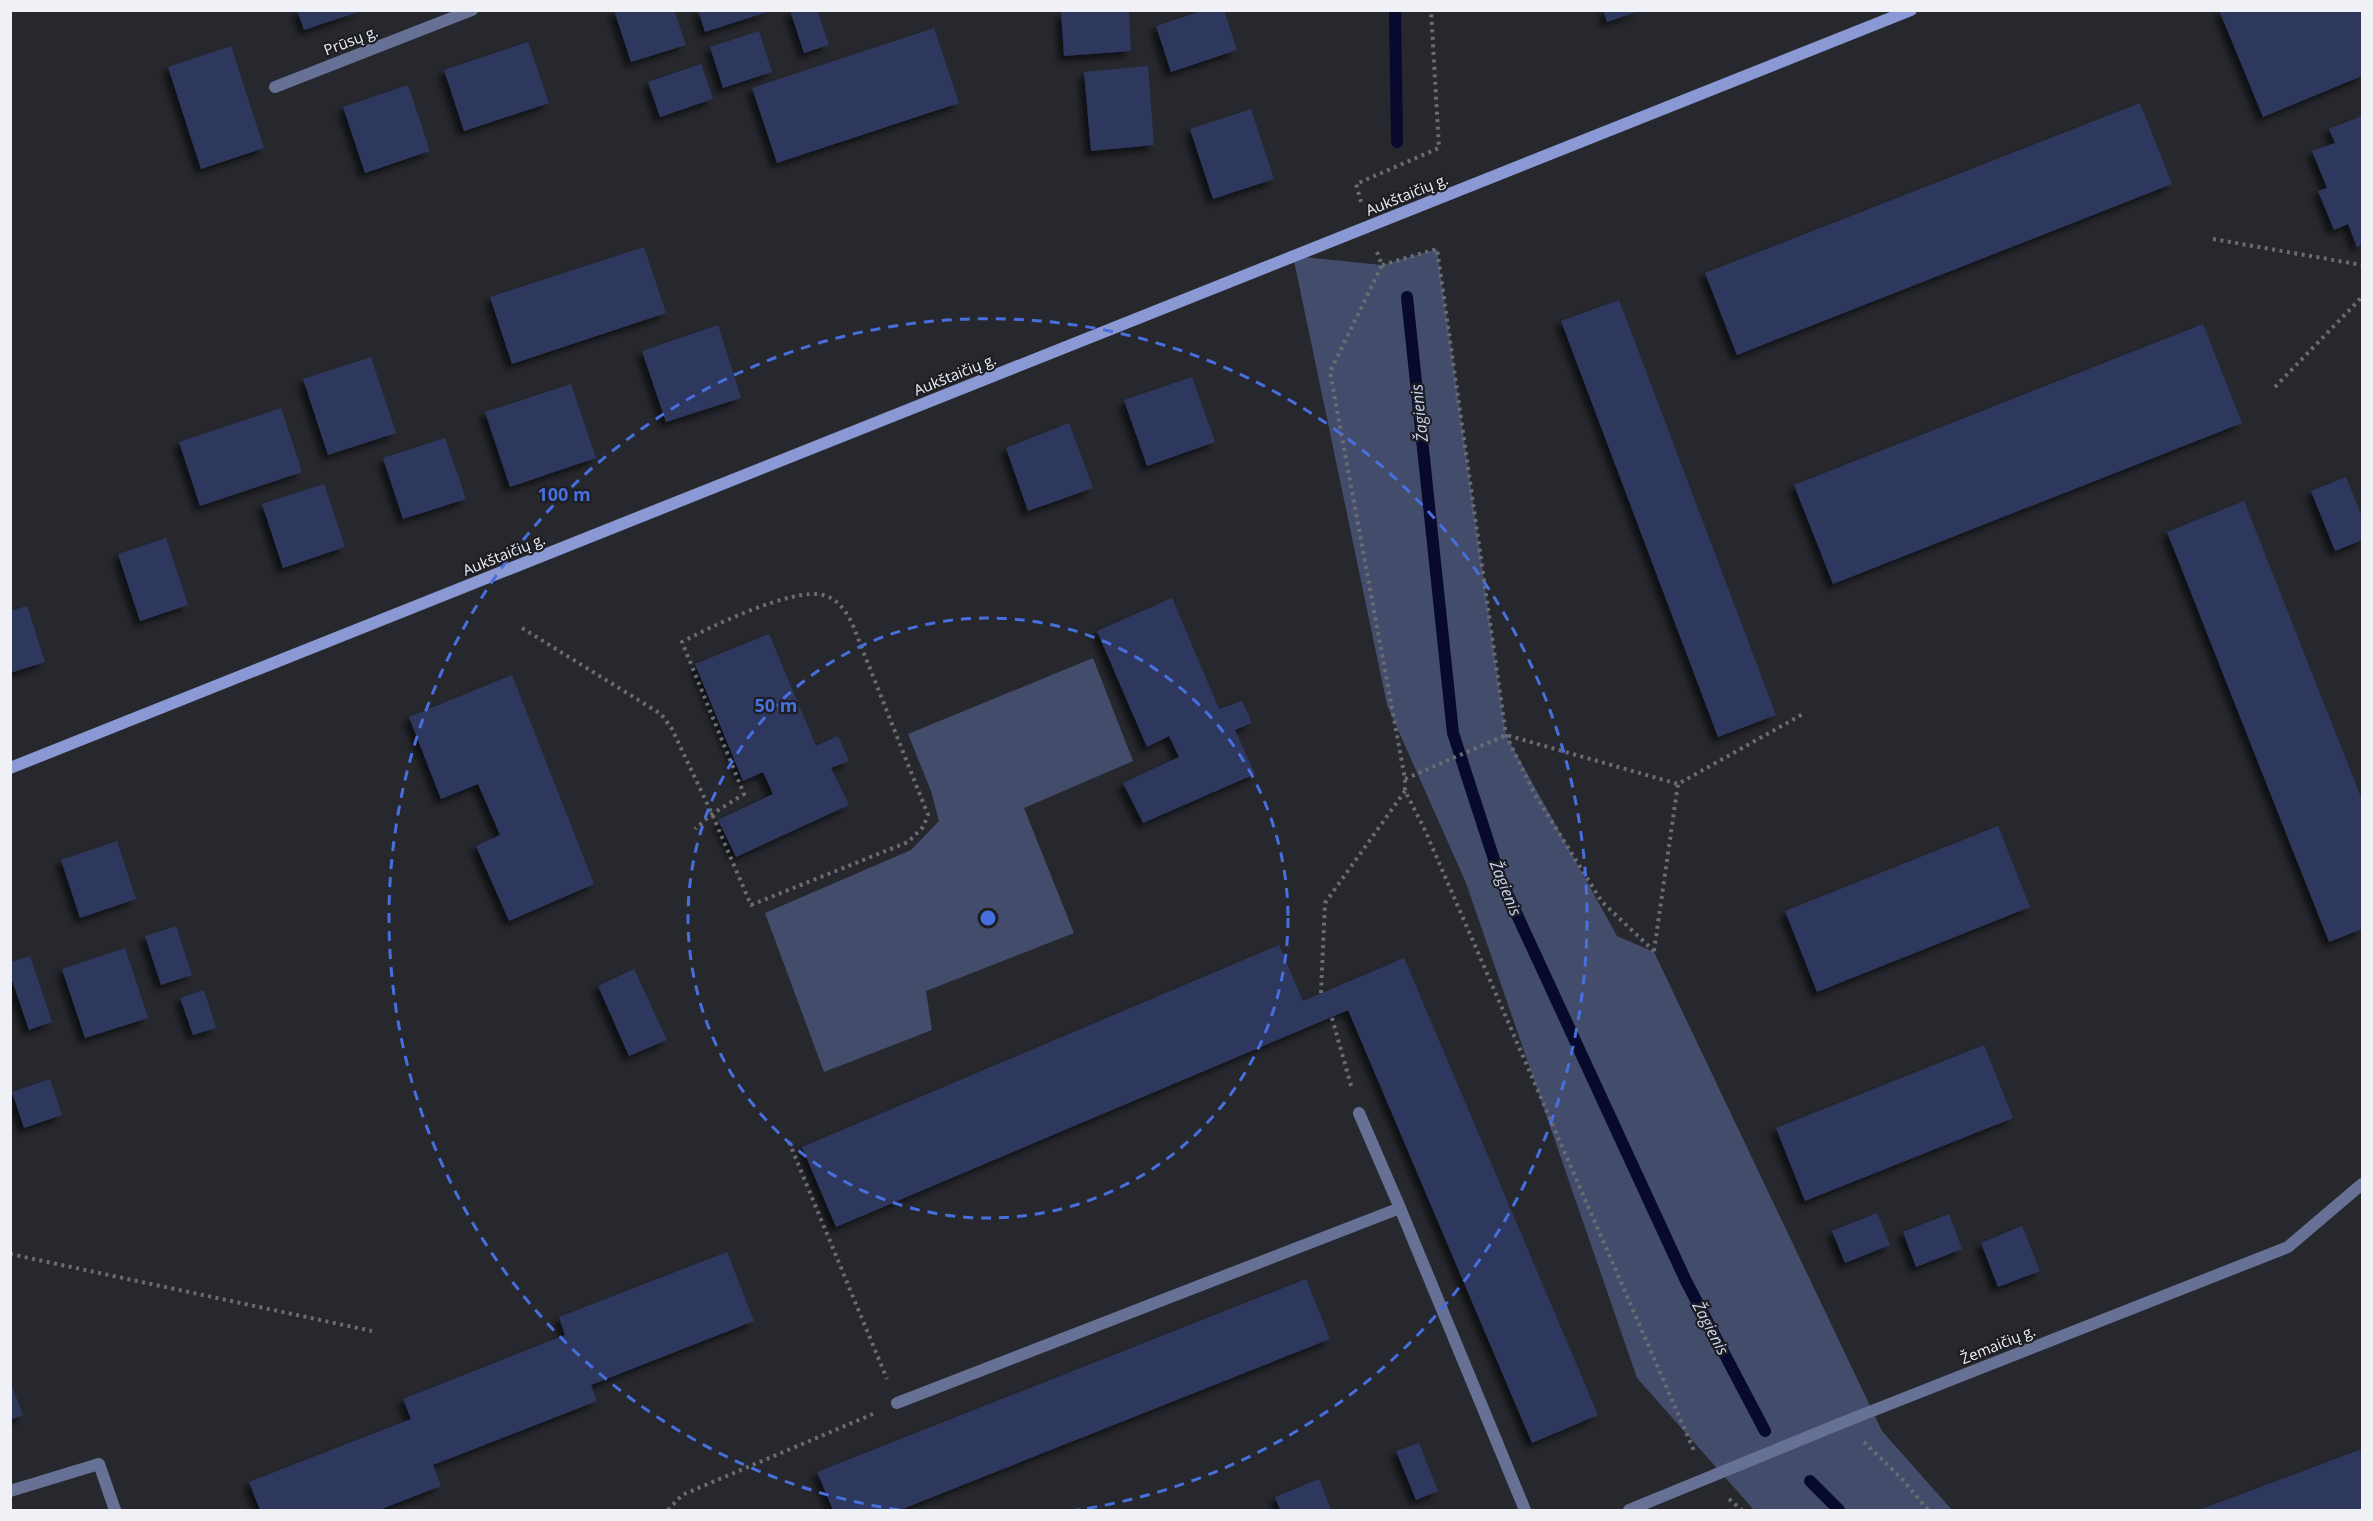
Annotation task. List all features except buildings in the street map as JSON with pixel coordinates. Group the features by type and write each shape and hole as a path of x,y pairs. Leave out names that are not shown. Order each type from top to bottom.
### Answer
{"main road":[{"name":"Aukštaičių g.","path":"10,768 1911,10"}],"street":[{"name":"Prūsų g.","path":"274,87 472,10"},
{"path":"1359,1113 1525,1510"},
{"name":"Žemaičių g.","path":"1629,1510 2288,1246 2362,1184"},
{"path":"897,1403 1400,1208"},
{"path":"10,1491 99,1464 115,1510"}],"path":[{"path":"1356,184 1439,148 1431,10"},
{"path":"2213,239 2362,265"},
{"path":"1678,784 1654,951 1602,902 1534,793 1506,735 1437,249 1382,265 1330,372 1405,779 1405,791 1424,828 1707,1480"},
{"path":"2275,387 2362,297"},
{"path":"522,628 661,714 672,729 712,814 751,905 908,842 923,827 928,815 852,623 843,607 833,600 812,594 774,602 682,642 744,794 712,814 694,829"},
{"path":"1405,779 1506,735 1678,784 1803,714"},
{"path":"1321,993 1325,903 1405,791"},
{"path":"1332,1018 1359,1113"},
{"path":"668,1510 682,1496 897,1403 789,1142"},
{"path":"10,1254 372,1331"},
{"path":"1844,1422 1902,1479 1928,1510"}],"shaded area":[{"path":"1437,249 1506,735 1617,936 1654,952 1882,1431 1952,1510 1754,1510 1637,1378 1466,883 1387,705 1293,256 1382,265"},
{"path":"1093,658 1133,761 1024,808 1074,933 926,991 932,1030 824,1072 765,913 911,850 939,821 931,791 908,734"}],"waterway":[{"name":"Žagienis","path":"1395,10 1397,142"},
{"name":"Žagienis","path":"1407,297 1453,733 1500,878 1686,1281 1765,1431"},
{"name":"Žagienis","path":"1810,1481 1839,1510"}]}
